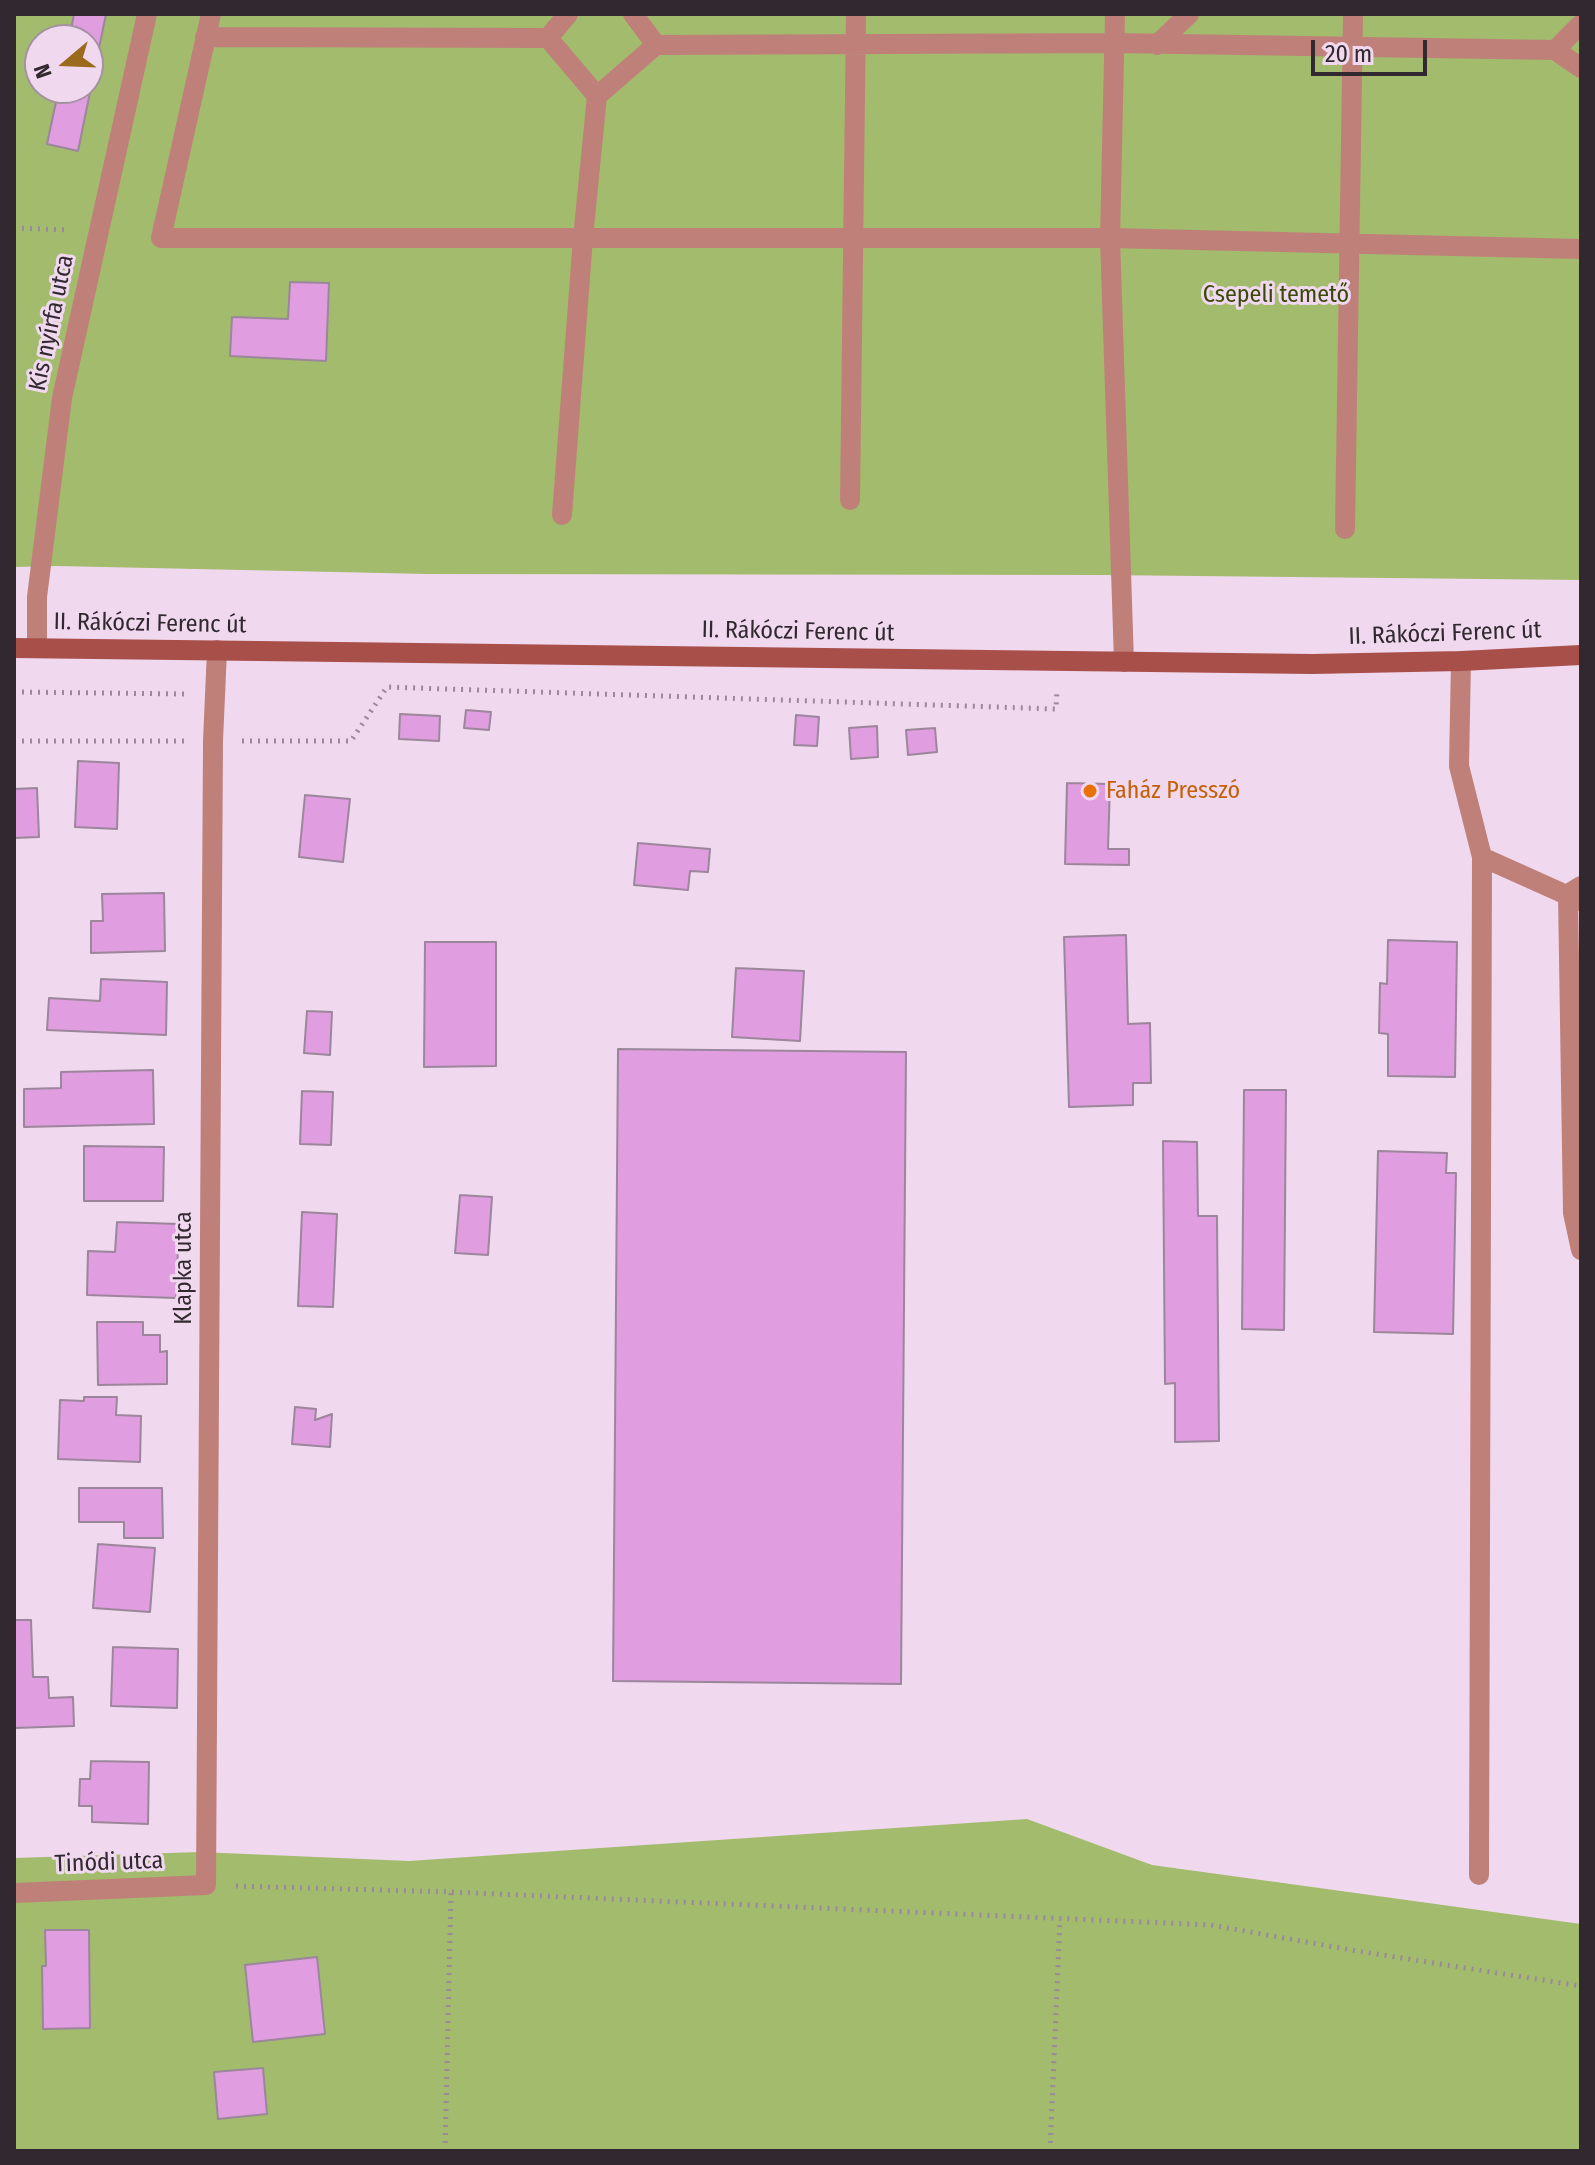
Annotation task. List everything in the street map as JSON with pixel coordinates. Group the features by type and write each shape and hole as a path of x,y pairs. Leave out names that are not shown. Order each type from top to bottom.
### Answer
{"main road":[{"name":"II. Rákóczi Ferenc út","path":"14,648 1312,664 1581,655"}],"street":[{"name":"Kis nyírfa utca","path":"37,648 37,597 62,398 147,14"},
{"path":"211,14 161,238 1110,238 1581,249"},
{"path":"548,38 568,14"},
{"path":"633,14 656,45"},
{"path":"850,500 856,14"},
{"path":"1115,14 1110,238 1124,662"},
{"path":"1157,45 1189,14"},
{"path":"1345,529 1353,14"},
{"path":"1555,50 1581,24"},
{"path":"205,37 548,38 597,96"},
{"path":"562,515 597,96 656,45 1115,43 1555,50 1581,68"},
{"name":"Klapka utca","path":"206,1885 213,741 217,650"},
{"path":"1461,661 1459,766 1482,857 1479,1875"},
{"path":"1482,857 1577,893 1573,1213 1581,1250"},
{"name":"Tinódi utca","path":"14,1893 206,1885"}],"path":[{"path":"14,228 99,231"},
{"path":"14,741 351,741 387,687 1056,709 1058,661"},
{"path":"14,692 215,694"},
{"path":"206,1885 451,1892 1211,1925 1581,1986"},
{"path":"445,2151 451,1892"},
{"path":"1050,2151 1060,1919"}],"green space":[{"name":"Csepeli temető","path":"14,14 1581,14 1581,580 1101,575 428,574 14,567"},
{"path":"1027,1819 1152,1865 1581,1924 1581,2151 14,2151 14,1858 200,1852 409,1861"}],"building":[{"path":"74,14 106,14 104,24 72,24"},
{"path":"56,104 88,104 78,151 47,144"},
{"path":"290,282 329,283 326,361 230,356 232,317 288,319"},
{"path":"466,710 491,712 489,730 464,728"},
{"path":"400,714 440,716 439,741 399,739"},
{"path":"796,715 819,717 817,746 794,745"},
{"path":"877,726 878,757 851,759 849,728"},
{"path":"935,728 937,752 908,755 906,730"},
{"path":"78,761 119,763 117,829 75,827"},
{"path":"1067,783 1110,784 1108,849 1129,849 1129,865 1065,864"},
{"path":"37,788 39,837 14,838 14,789"},
{"path":"305,795 350,799 343,862 299,857"},
{"path":"638,843 710,849 708,872 690,871 688,890 634,885"},
{"path":"164,893 165,951 91,953 91,921 103,921 102,894"},
{"path":"1126,935 1128,1024 1150,1023 1151,1083 1133,1083 1133,1105 1069,1107 1064,937"},
{"path":"1388,940 1457,942 1455,1077 1388,1076 1388,1034 1379,1033 1380,983 1387,984"},
{"path":"425,942 496,942 496,1066 424,1067"},
{"path":"736,968 804,971 800,1041 732,1037"},
{"path":"101,979 167,982 166,1035 47,1030 49,998 100,1001"},
{"path":"307,1011 332,1012 330,1055 304,1053"},
{"path":"618,1049 906,1052 901,1684 613,1681"},
{"path":"153,1070 154,1124 24,1127 24,1089 61,1088 61,1072"},
{"path":"1244,1090 1286,1090 1284,1330 1242,1329"},
{"path":"302,1091 333,1092 331,1145 300,1144"},
{"path":"1163,1141 1197,1142 1198,1216 1217,1216 1219,1441 1175,1442 1175,1383 1165,1384"},
{"path":"84,1146 164,1147 163,1201 84,1201"},
{"path":"1378,1151 1447,1153 1446,1173 1456,1173 1453,1334 1374,1332"},
{"path":"460,1195 492,1197 488,1255 455,1253"},
{"path":"302,1212 337,1214 333,1307 298,1306"},
{"path":"117,1222 179,1224 176,1298 87,1295 88,1251 115,1252"},
{"path":"97,1322 143,1322 143,1335 160,1335 160,1352 167,1351 167,1384 98,1385"},
{"path":"84,1397 117,1397 116,1415 141,1416 140,1462 58,1459 60,1400 84,1401"},
{"path":"295,1407 316,1409 315,1420 332,1414 330,1447 292,1444"},
{"path":"79,1488 162,1488 163,1538 124,1538 124,1522 79,1522"},
{"path":"98,1544 155,1548 150,1612 93,1608"},
{"path":"14,1620 31,1620 33,1677 48,1677 49,1698 73,1697 74,1726 14,1728"},
{"path":"113,1647 178,1649 177,1708 111,1706"},
{"path":"91,1761 149,1762 148,1824 92,1822 92,1806 79,1806 80,1779 90,1779"},
{"path":"45,1930 89,1930 90,2028 43,2029"},
{"path":"317,1957 325,2034 253,2042 245,1965"},
{"path":"263,2068 267,2114 218,2119 214,2072"}],"place":[{"name":"Faház Presszó","path":"1090,791"}]}
